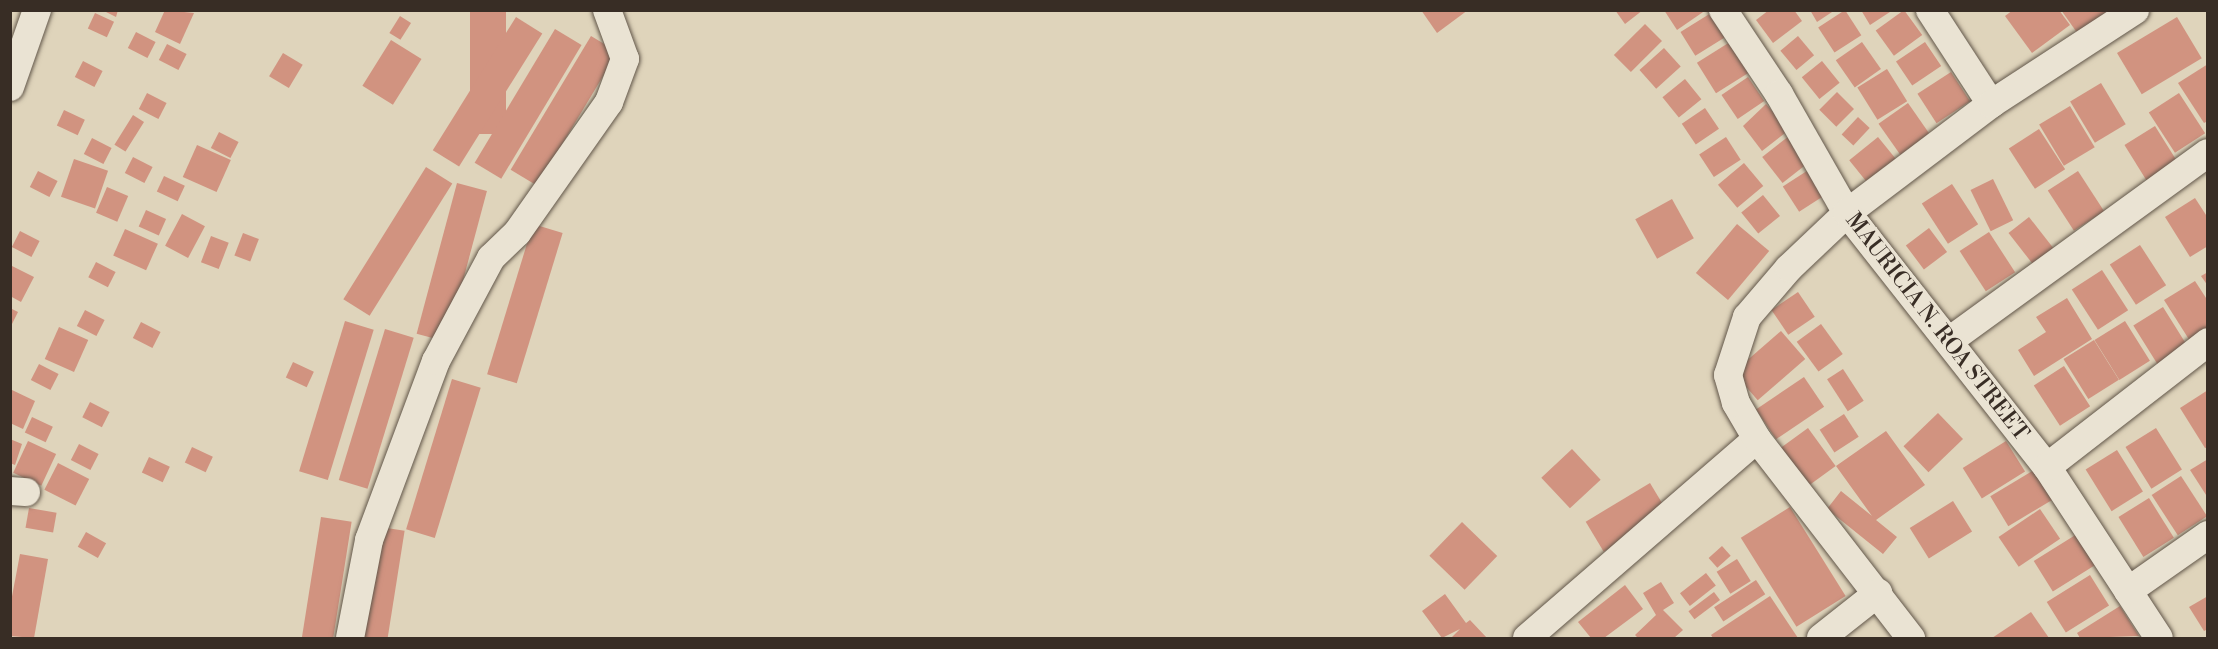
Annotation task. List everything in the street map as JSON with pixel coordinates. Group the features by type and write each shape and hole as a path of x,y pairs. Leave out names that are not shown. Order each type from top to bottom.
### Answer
{"street":[{"path":"10,87 37,10"},
{"path":"350,639 369,540 436,361 491,258 517,234 609,102 624,59 607,10"},
{"name":"MAURICIA N. ROA STREET","path":"1723,10 1779,94 1847,213 2047,467 2159,639"},
{"path":"1930,10 1991,104"},
{"path":"1911,639 1878,593 1757,439 1736,404 1728,375 1734,350 1747,317 1789,268 1847,213 1991,104 2135,10"},
{"path":"1949,341 2208,153"},
{"path":"2047,467 2208,342"},
{"path":"1527,639 1757,439"},
{"path":"2128,591 2208,535"},
{"path":"1821,639 1878,593"}],"building":[{"path":"102,10 118,10 116,17"},
{"path":"165,10 194,13 180,44 155,32"},
{"path":"470,10 506,10 506,134 470,134"},
{"path":"1421,10 1468,10 1437,33"},
{"path":"1615,10 1643,10 1625,24"},
{"path":"1664,10 1706,10 1677,30"},
{"path":"1769,10 1794,10 1802,21 1773,43 1756,20"},
{"path":"1810,10 1835,10 1817,22"},
{"path":"1845,10 1861,35 1835,53 1818,27"},
{"path":"1861,10 1893,10 1870,25"},
{"path":"1904,10 1922,35 1894,56 1876,31"},
{"path":"2013,10 2059,10 2070,25 2032,53 2005,16"},
{"path":"2061,10 2109,10 2078,34"},
{"path":"95,13 114,22 107,37 88,28"},
{"path":"1711,13 1726,37 1695,56 1680,32"},
{"path":"400,16 411,23 400,40 389,33"},
{"path":"516,17 542,33 459,167 433,150"},
{"path":"2177,17 2202,58 2142,94 2117,53"},
{"path":"1645,24 1662,41 1631,72 1614,55"},
{"path":"555,29 582,45 501,179 475,163"},
{"path":"136,32 156,42 147,58 128,48"},
{"path":"591,36 618,52 537,186 511,170"},
{"path":"1798,36 1814,55 1796,70 1780,51"},
{"path":"391,40 422,59 393,105 362,86"},
{"path":"1730,42 1749,73 1716,93 1697,63"},
{"path":"1862,42 1881,69 1855,87 1836,60"},
{"path":"1925,42 1941,66 1912,86 1896,62"},
{"path":"167,44 187,54 178,70 159,60"},
{"path":"1664,48 1681,67 1656,89 1639,70"},
{"path":"283,53 303,65 289,88 269,76"},
{"path":"83,61 103,71 94,87 75,77"},
{"path":"1822,61 1840,83 1819,99 1802,77"},
{"path":"2208,64 2208,121 2204,123 2178,83"},
{"path":"1887,69 1907,101 1877,120 1857,88"},
{"path":"1951,72 1970,101 1937,123 1917,94"},
{"path":"1748,77 1764,101 1738,119 1721,95"},
{"path":"1685,79 1701,99 1679,117 1662,97"},
{"path":"2101,83 2126,124 2095,143 2070,102"},
{"path":"1837,92 1854,109 1836,127 1819,110"},
{"path":"147,93 167,103 158,119 139,109"},
{"path":"2179,93 2205,133 2175,153 2149,113"},
{"path":"1908,103 1930,134 1900,155 1879,124"},
{"path":"1766,104 1789,130 1762,151 1743,126"},
{"path":"2070,106 2095,147 2064,166 2039,125"},
{"path":"1705,108 1719,129 1696,144 1682,124"},
{"path":"64,110 85,120 78,135 57,125"},
{"path":"133,115 144,122 125,152 114,145"},
{"path":"1858,117 1870,128 1853,145 1842,135"},
{"path":"2155,126 2181,168 2150,187 2124,145"},
{"path":"2039,129 2065,169 2035,189 2009,149"},
{"path":"219,132 239,142 230,158 211,148"},
{"path":"1789,136 1809,162 1783,183 1762,157"},
{"path":"1726,137 1741,160 1714,177 1699,154"},
{"path":"1878,137 1898,162 1869,185 1849,160"},
{"path":"92,138 112,148 103,164 84,154"},
{"path":"197,145 231,160 217,192 183,177"},
{"path":"133,157 153,167 144,183 125,173"},
{"path":"74,159 108,171 95,209 61,197"},
{"path":"1744,163 1763,186 1737,208 1718,185"},
{"path":"426,167 452,183 370,316 343,299"},
{"path":"1813,167 1829,192 1799,212 1783,187"},
{"path":"38,171 58,181 49,197 30,187"},
{"path":"2078,171 2104,211 2074,231 2048,191"},
{"path":"164,176 185,186 178,201 157,191"},
{"path":"1993,179 2013,220 1991,231 1971,190"},
{"path":"457,183 487,191 447,342 417,334"},
{"path":"1952,184 1978,224 1948,244 1922,204"},
{"path":"107,187 128,196 117,222 96,213"},
{"path":"1763,195 1780,216 1758,234 1741,213"},
{"path":"2195,198 2208,218 2208,246 2190,257 2165,217"},
{"path":"1672,199 1694,238 1657,259 1635,219"},
{"path":"146,210 166,219 159,235 139,226"},
{"path":"182,214 205,226 188,258 165,246"},
{"path":"2029,217 2054,249 2034,265 2009,233"},
{"path":"533,224 563,233 517,383 487,374"},
{"path":"1737,224 1769,251 1728,300 1696,273"},
{"path":"1929,228 1947,252 1924,269 1906,245"},
{"path":"125,229 158,244 146,270 113,255"},
{"path":"20,231 40,241 31,257 12,247"},
{"path":"1989,232 2015,272 1986,291 1960,251"},
{"path":"243,233 259,239 250,261 234,255"},
{"path":"211,236 229,243 219,269 201,262"},
{"path":"2140,245 2166,285 2136,305 2110,265"},
{"path":"96,262 116,272 108,287 88,277"},
{"path":"10,265 34,277 21,302 10,296"},
{"path":"2102,270 2128,310 2098,330 2072,290"},
{"path":"2208,272 2208,286 2201,276"},
{"path":"2195,281 2208,301 2208,330 2190,341 2164,300"},
{"path":"1798,292 1815,317 1788,335 1771,310"},
{"path":"2067,298 2092,339 2034,376 2018,350 2046,332 2036,317"},
{"path":"2163,307 2189,349 2159,367 2133,326"},
{"path":"10,308 18,312 10,328"},
{"path":"85,310 105,320 96,336 77,326"},
{"path":"345,321 374,330 328,480 299,471"},
{"path":"2125,321 2150,361 2119,380 2094,340"},
{"path":"141,322 161,332 152,348 133,338"},
{"path":"1821,324 1843,354 1818,372 1797,342"},
{"path":"59,327 88,340 74,372 45,359"},
{"path":"385,329 414,338 367,489 339,480"},
{"path":"1781,331 1805,359 1758,400 1733,372"},
{"path":"2094,340 2119,380 2088,399 2063,359"},
{"path":"293,362 314,372 307,387 286,377"},
{"path":"39,364 59,374 50,390 31,380"},
{"path":"2064,366 2090,406 2060,426 2034,386"},
{"path":"1843,369 1864,401 1848,411 1827,379"},
{"path":"1804,377 1824,407 1776,439 1756,409"},
{"path":"452,379 481,388 435,538 406,529"},
{"path":"12,390 35,401 23,429 10,423"},
{"path":"2208,390 2208,447 2205,448 2180,408"},
{"path":"90,402 110,412 102,427 82,417"},
{"path":"1938,413 1963,439 1928,472 1903,446"},
{"path":"1844,414 1859,437 1834,452 1820,430"},
{"path":"32,417 53,427 46,442 25,432"},
{"path":"1808,428 1836,466 1808,486 1780,448"},
{"path":"2156,428 2182,470 2151,489 2125,447"},
{"path":"1886,431 1925,485 1876,520 1897,537 1883,554 1827,509 1841,491 1872,516 1836,466"},
{"path":"10,439 22,444 15,465 10,463"},
{"path":"28,441 56,454 41,486 13,473"},
{"path":"2006,441 2025,472 1982,499 1963,468"},
{"path":"79,444 99,454 90,470 71,460"},
{"path":"192,447 213,457 206,472 185,462"},
{"path":"1572,449 1601,480 1570,508 1541,478"},
{"path":"2117,450 2143,492 2112,511 2086,470"},
{"path":"149,457 170,467 163,482 142,472"},
{"path":"2208,459 2208,498 2190,470"},
{"path":"58,463 89,479 76,506 44,490"},
{"path":"2034,470 2052,500 2008,526 1990,496"},
{"path":"2181,476 2207,516 2178,535 2152,495"},
{"path":"1650,483 1668,513 1604,552 1586,522"},
{"path":"2149,498 2174,538 2143,557 2118,517"},
{"path":"1953,501 1972,532 1929,559 1910,528"},
{"path":"1790,507 1846,596 1796,627 1741,538"},
{"path":"29,508 57,513 53,533 26,528"},
{"path":"2040,509 2060,539 2019,567 1999,537"},
{"path":"321,517 352,522 333,638 302,638"},
{"path":"1462,522 1497,556 1465,590 1429,556"},
{"path":"374,526 405,531 388,638 356,638"},
{"path":"86,532 106,543 98,558 78,547"},
{"path":"2077,534 2096,565 2053,592 2034,561"},
{"path":"1722,546 1731,556 1717,568 1709,558"},
{"path":"20,554 48,559 34,638 10,636 10,607"},
{"path":"1737,559 1751,581 1730,594 1717,572"},
{"path":"1706,573 1716,586 1690,606 1680,593"},
{"path":"2090,575 2109,606 2066,633 2047,602"},
{"path":"1756,580 1765,594 1723,621 1714,607"},
{"path":"1661,582 1674,603 1663,610 1683,630 1674,638 1638,638 1635,635 1656,615 1643,593"},
{"path":"1625,585 1643,609 1604,638 1591,638 1578,622"},
{"path":"1714,592 1720,600 1694,619 1688,611"},
{"path":"1445,594 1466,623 1470,620 1487,638 1451,638 1460,629 1442,638 1422,611"},
{"path":"1770,596 1798,638 1713,638 1711,635"},
{"path":"2208,596 2208,629 2204,631 2189,607"},
{"path":"2120,606 2139,636 2080,638 2077,633"},
{"path":"2031,612 2049,638 1992,638"}]}
